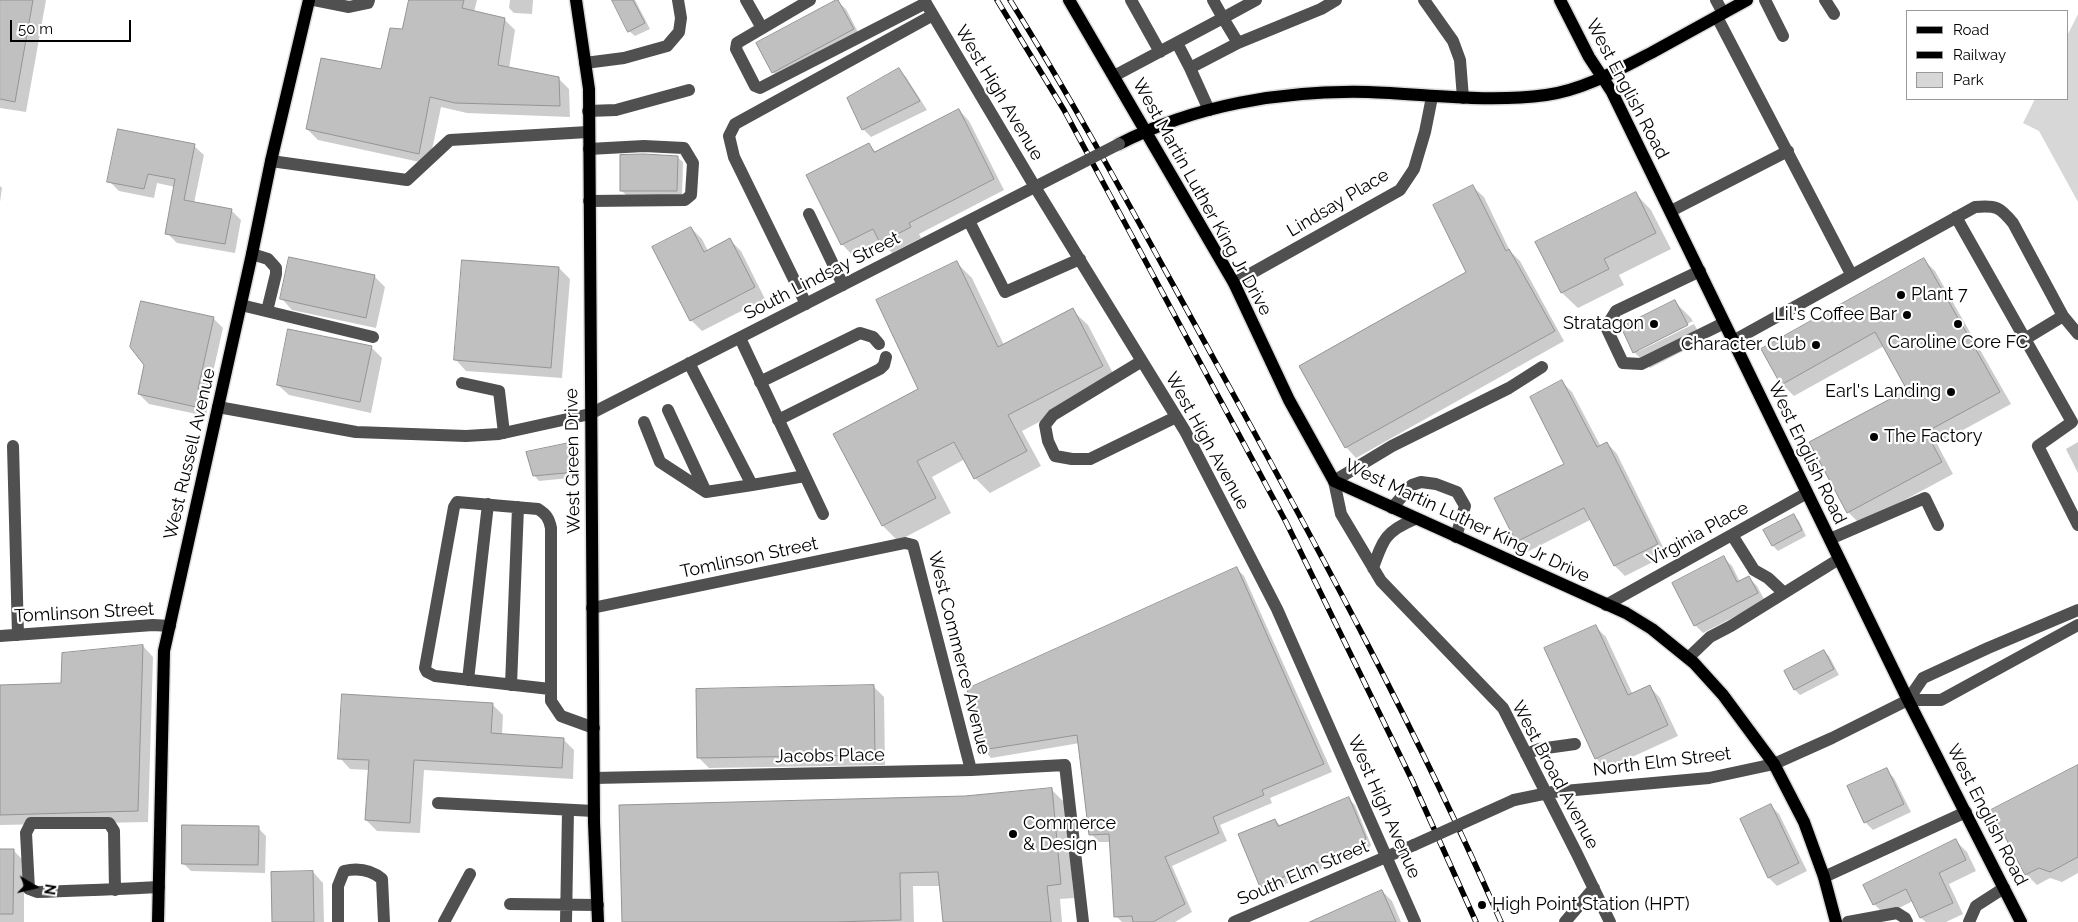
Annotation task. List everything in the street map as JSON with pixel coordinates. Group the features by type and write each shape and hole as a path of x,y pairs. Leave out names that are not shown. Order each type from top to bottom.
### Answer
{"main road":[{"name":"West Russell Avenue","path":"158,922 164,651 271,161 309,0"},
{"name":"West Green Drive","path":"576,0 588,89 594,811 598,922"},
{"name":"West Martin Luther King Jr Drive","path":"1069,0 1234,283 1289,400 1334,482 1626,613 1652,629 1688,658 1723,695 1774,764 1804,822 1824,877 1836,922"},
{"name":"West English Road","path":"1560,0 1588,57 1612,92 1908,700 2021,922"},
{"name":"South Lindsay Street","path":"1119,144 1146,130 1209,110 1284,96 1332,92 1370,92 1494,100 1548,94 1603,78 1747,0"}],"street":[{"path":"314,0 349,8 368,3 369,0"},
{"path":"585,63 624,58 667,46 679,32 682,18 678,0"},
{"path":"746,0 762,28"},
{"path":"810,0 737,43 736,49 755,86 760,88 928,6"},
{"path":"1131,0 1160,52"},
{"path":"1213,0 1238,43"},
{"path":"1114,76 1256,0"},
{"path":"1190,68 1238,43 1321,9 1336,0"},
{"path":"1424,0 1453,41 1460,60 1463,98"},
{"path":"1716,0 1720,15 1851,274"},
{"path":"1765,0 1783,36"},
{"path":"1825,0 1834,14"},
{"path":"806,304 734,157 729,136 735,124 837,68 928,6"},
{"name":"West High Avenue","path":"928,6 1035,188 1176,417 1277,609 1415,922"},
{"path":"1177,43 1209,110"},
{"path":"588,112 616,110 690,90"},
{"name":"Lindsay Place","path":"1234,283 1400,190 1414,169 1425,132 1432,96"},
{"path":"271,161 407,180 450,140 588,132"},
{"name":"South Lindsay Street","path":"218,407 356,432 466,436 504,433 590,414 1119,144"},
{"path":"589,148 644,146 684,148 693,163 691,195 686,200 589,201"},
{"path":"1671,211 1788,151"},
{"path":"1733,341 1975,206 1993,205 2005,213 2013,224 2063,316 2078,334"},
{"path":"809,214 843,285"},
{"path":"1956,217 2072,422 2038,446 2078,525"},
{"path":"969,221 1005,292 1080,259"},
{"path":"252,254 268,259 276,268 267,311"},
{"path":"1700,271 1616,311 1606,327 1623,364 1641,364 1724,323"},
{"path":"241,305 373,338"},
{"path":"2025,338 2063,316"},
{"path":"760,382 860,333 873,337 879,344"},
{"path":"740,338 823,514"},
{"path":"778,420 880,369 884,366 886,357"},
{"path":"1142,361 1053,415 1045,425 1048,441 1055,456 1072,459 1090,459 1176,417"},
{"path":"689,364 752,485"},
{"path":"1334,482 1392,446 1509,388 1542,367"},
{"path":"462,383 499,391 504,433"},
{"path":"668,410 706,492"},
{"path":"644,422 660,462 706,492 805,476"},
{"path":"13,446 18,634"},
{"name":"West Broad Avenue","path":"1334,482 1341,514 1381,581 1503,708 1610,922"},
{"path":"1392,508 1412,485 1421,482 1436,484 1457,492 1465,506 1456,537"},
{"name":"Virginia Place","path":"1606,605 1807,493"},
{"path":"1830,540 1925,498 1938,525"},
{"path":"550,689 435,676 424,668 454,507 457,502 538,508 549,519 551,528 551,701 561,716 594,728"},
{"path":"468,680 488,504"},
{"path":"511,685 518,507"},
{"path":"1373,568 1381,544 1395,528 1415,519"},
{"path":"1732,535 1754,570 1768,578 1784,593"},
{"name":"Tomlinson Street","path":"592,608 831,558 905,544 913,545"},
{"name":"West Commerce Avenue","path":"913,545 971,770"},
{"path":"1688,658 1710,637 1839,559"},
{"name":"North Elm Street","path":"1908,700 1923,678 2078,610"},
{"name":"Tomlinson Street","path":"0,636 153,625 170,626"},
{"name":"North Elm Street","path":"1414,845 1514,800 1546,793 1709,778 1774,764 1832,738 1908,700 1941,700 2078,625"},
{"path":"1526,754 1539,749 1576,744"},
{"name":"Jacobs Place","path":"594,778 971,770 1065,764 1083,922"},
{"path":"438,803 594,811"},
{"path":"566,922 568,810"},
{"path":"1824,877 1966,812"},
{"path":"115,890 114,831 109,823 31,824 26,833 29,888 37,892 115,890 159,887"},
{"name":"South Elm Street","path":"1234,922 1414,845"},
{"path":"338,922 338,886 344,871 354,869 375,873 382,879 384,922"},
{"path":"444,922 470,874"},
{"path":"1565,922 1577,916 1594,888"},
{"path":"1969,922 1976,906 2004,888"},
{"path":"510,904 598,904"},
{"path":"1848,922 1897,913 1905,918 1906,922"}],"green space":[{"path":"2078,14 2078,202 2039,131 2023,123 2034,100 2068,100 2068,34"}],"building":[{"path":"0,0 33,0 15,102 0,99"},
{"path":"409,0 464,0 462,8 505,18 498,65 559,77 560,106 455,103 430,97 419,154 306,129 321,58 381,69 390,28 402,29"},
{"path":"612,0 633,0 645,23 628,32"},
{"path":"838,0 854,29 772,73 756,43"},
{"path":"899,68 920,101 862,130 847,98"},
{"path":"959,109 994,179 909,223 911,227 880,243 873,229 841,245 806,175 869,143 874,152"},
{"path":"118,129 195,144 184,200 232,209 225,244 165,234 175,179 148,174 144,189 107,182"},
{"path":"620,155 678,156 677,191 620,191"},
{"path":"1473,185 1506,251 1509,249 1555,331 1345,448 1299,366 1466,272 1433,205"},
{"path":"1636,192 1656,233 1604,259 1609,269 1561,293 1535,242"},
{"path":"691,227 704,252 730,238 755,287 690,321 652,247"},
{"path":"289,257 375,275 366,318 280,299"},
{"path":"1924,258 2000,392 1926,432 1942,462 1847,513 1809,442 1907,390 1875,332 1781,385 1761,349"},
{"path":"462,260 559,267 551,368 454,360"},
{"path":"957,261 998,347 1073,308 1103,366 1008,415 1027,451 974,479 954,442 917,461 936,498 882,526 833,434 918,389 876,300"},
{"path":"1675,300 1688,325 1633,353 1621,327"},
{"path":"141,301 214,317 198,389 200,389 196,407 138,394 144,365 130,347"},
{"path":"288,329 372,346 360,402 277,385"},
{"path":"1562,380 1597,447 1607,442 1658,544 1614,566 1584,508 1516,542 1494,498 1564,464 1530,397"},
{"path":"569,443 576,472 533,476 526,452"},
{"path":"1794,514 1802,530 1772,546 1763,530"},
{"path":"1724,556 1737,582 1749,576 1758,593 1694,626 1672,583"},
{"path":"1237,567 1324,764 1262,790 1264,795 1213,817 1219,833 1165,857 1185,904 1153,922 1133,922 1132,916 1114,917 1109,834 1089,835 1077,735 982,750 967,689"},
{"path":"1596,625 1628,695 1650,685 1668,725 1595,759 1544,648"},
{"path":"143,645 138,811 0,815 0,685 61,683 62,653"},
{"path":"1824,650 1834,669 1794,690 1784,671"},
{"path":"874,685 875,755 697,758 696,689"},
{"path":"342,694 493,703 491,733 564,738 562,768 414,760 410,823 365,820 369,760 338,759"},
{"path":"2078,765 2078,857 2050,872 2039,868 2025,875 1991,810"},
{"path":"1887,768 1904,804 1864,823 1847,786"},
{"path":"1052,788 1061,884 1047,886 1051,922 943,922 938,872 900,873 901,920 835,922 622,922 619,805 965,796"},
{"path":"1349,797 1366,838 1363,843 1260,887 1238,834 1275,819 1278,826"},
{"path":"1771,804 1799,863 1768,878 1740,819"},
{"path":"182,825 259,826 258,865 182,864"},
{"path":"1956,839 1966,860 1939,873 1953,903 1920,918 1906,889 1873,905 1863,885"},
{"path":"0,849 14,849 13,914 0,914"},
{"path":"313,871 314,922 272,922 271,872"},
{"path":"1382,890 1396,922 1310,922"}],"railway":[{"path":"997,0 1064,110 1286,522 1412,780 1476,922"},
{"path":"1010,0 1115,179 1328,568 1435,779 1501,922"}],"place":[{"name":"Plant 7","path":"1901,295"},
{"name":"Lil's Coffee Bar","path":"1907,315"},
{"name":"Stratagon","path":"1654,324"},
{"name":"Caroline Core FC","path":"1958,324"},
{"name":"Character Club","path":"1816,345"},
{"name":"Earl's Landing","path":"1951,392"},
{"name":"The Factory","path":"1874,437"},
{"name":"Commerce & Design","path":"1013,834"},
{"name":"High Point Station (HPT)","path":"1482,905"}]}
